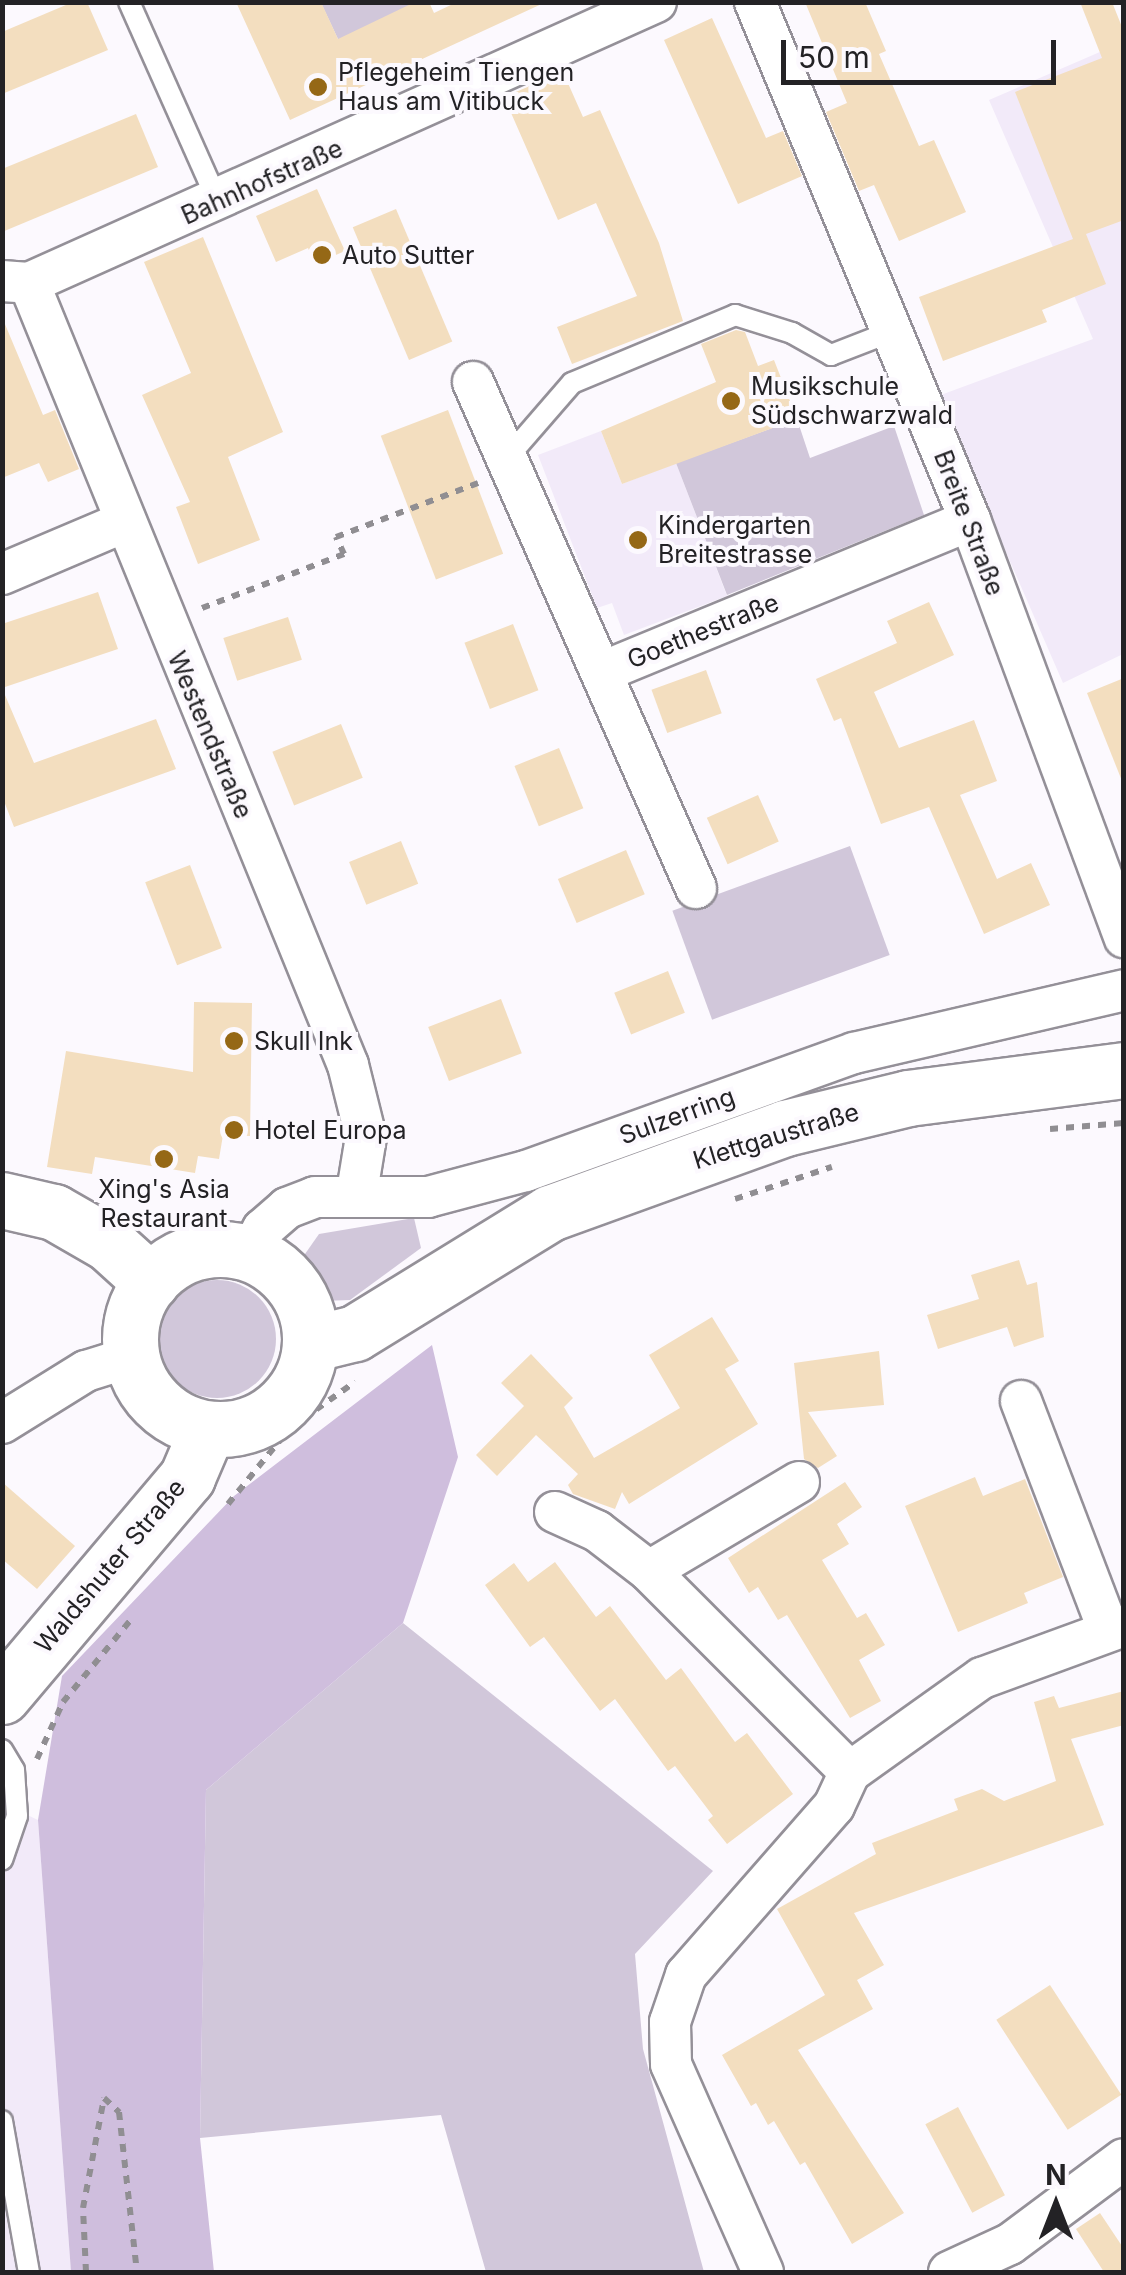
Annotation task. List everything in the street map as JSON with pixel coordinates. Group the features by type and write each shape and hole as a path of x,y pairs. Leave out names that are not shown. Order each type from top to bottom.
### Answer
{"main road":[{"name":"Klettgaustraße","path":"310,1344 354,1333 449,1270 550,1213 785,1128 908,1098 1124,1070"},
{"path":"2,1200 54,1212 108,1243 151,1282"},
{"path":"197,1252 250,1253 290,1283 310,1344 301,1382 279,1409 250,1425 206,1430 154,1402 131,1357 134,1312 151,1282 197,1252"},
{"name":"Waldshuter Straße","path":"2,1696 187,1477 206,1430"}],"street":[{"name":"Breite Straße","path":"755,2 970,520 1124,937"},
{"name":"Bahnhofstraße","path":"16,282 218,202 646,5"},
{"name":"Westendstraße","path":"16,282 122,522 348,1065 366,1137 358,1192"},
{"name":"Goethestraße","path":"472,382 696,888"},
{"name":"Goethestraße","path":"602,672 970,520"},
{"path":"2,574 122,522"},
{"name":"Sulzerring","path":"250,1253 263,1229 288,1208 358,1192 428,1197 526,1171 854,1053 1124,990"},
{"path":"2,1423 86,1371 131,1357"},
{"path":"762,2272 672,2064 670,2022 686,1975 834,1806 850,1772 982,1678 1116,1628 1021,1401"},
{"path":"648,1571 799,1482"},
{"path":"556,1512 597,1531 648,1571 850,1772"},
{"path":"949,2272 1010,2244 1124,2159"}],"lane":[{"path":"129,2 218,202"},
{"path":"510,464 572,383 735,315 792,332 831,355 892,331"},
{"path":"2,1750 14,1770 16,1804 3,1857"},
{"path":"2,2122 29,2272"}],"path":[{"path":"163,622 344,554 336,537 510,464"},
{"path":"1028,1131 1124,1123"},
{"path":"724,1202 838,1165"},
{"path":"222,1510 276,1446"},
{"path":"16,1804 63,1702 136,1614"},
{"path":"86,2272 83,2208 104,2098 119,2112 137,2272"}],"shaded area":[{"path":"321,3 415,3 345,54"},
{"path":"1123,42 1123,654 1063,683 938,396 1093,339 989,100"},
{"path":"797,419 810,458 894,426 924,515 727,595 676,463"},
{"name":"Kindergarten Breitestrasse","path":"601,431 622,484 676,463 727,596 624,635 612,603 597,608 538,455"},
{"path":"850,846 890,955 712,1020 672,911"},
{"path":"414,1218 421,1248 350,1300 323,1301 305,1281 305,1254 319,1234"},
{"path":"217,1280 240,1284 259,1297 272,1316 276,1339 272,1362 259,1381 240,1394 217,1398 194,1394 175,1381 162,1362 158,1339 162,1316 175,1297 194,1284"},
{"path":"432,1345 458,1457 403,1623 206,1790 200,2138 214,2272 71,2272 38,1820 62,1676 234,1496"},
{"path":"403,1623 713,1871 635,1954 643,2049 704,2272 486,2272 441,2115 200,2138 206,1790"},
{"path":"2,1803 38,1820 71,2272 3,2272"}],"building":[{"path":"73,2 87,2 108,50 2,94 2,32"},
{"name":"Pflegeheim Tiengen Haus am Vitibuck","path":"236,2 321,2 338,39 415,2 429,2 434,13 457,2 546,2 290,120"},
{"path":"805,2 865,2 886,51 879,54 919,146 934,140 966,212 899,241 874,185 859,191 826,112 847,103"},
{"path":"1080,2 1112,2 1124,32 1124,220 1086,234 1106,284 1042,310 1047,322 943,361 919,297 1073,239 1015,92 1102,58"},
{"path":"712,18 766,138 783,131 802,176 738,204 664,40"},
{"path":"563,72 583,117 600,110 659,243 683,321 572,364 557,327 637,296 596,203 558,220 504,97"},
{"path":"136,114 158,167 2,232 2,169"},
{"path":"317,189 345,251 315,264 308,248 276,262 256,216"},
{"path":"396,209 452,342 409,360 353,227"},
{"path":"203,237 283,432 228,457 260,540 198,564 176,507 190,502 142,395 191,373 144,262"},
{"path":"2,317 43,415 55,410 79,469 48,482 39,463 2,478"},
{"name":"Musikschule Südschwarzwald","path":"736,330 745,332 758,366 774,360 797,419 622,484 601,431 716,382 701,344"},
{"path":"448,410 503,554 436,580 381,436"},
{"path":"98,592 118,649 2,688 2,624"},
{"path":"929,602 954,655 874,692 899,748 974,720 997,781 960,795 997,879 1031,863 1050,905 984,934 929,807 881,824 841,718 834,721 816,679 897,643 887,621"},
{"path":"288,617 302,660 237,681 223,638"},
{"path":"513,624 538,690 490,709 464,643"},
{"path":"706,670 722,713 667,733 651,690"},
{"path":"1124,678 1124,780 1122,781 1087,693"},
{"path":"2,688 34,763 156,719 176,769 14,827 2,796"},
{"path":"341,724 363,778 294,805 272,752"},
{"path":"559,748 583,808 539,826 514,766"},
{"path":"758,795 779,842 728,864 707,818"},
{"path":"401,841 418,884 366,905 349,862"},
{"path":"626,850 645,894 577,923 558,879"},
{"path":"190,865 222,948 177,965 145,882"},
{"path":"668,971 685,1013 631,1034 614,993"},
{"path":"501,999 522,1053 449,1081 428,1027"},
{"path":"194,1002 252,1003 250,1136 223,1135 219,1159 198,1156 195,1173 95,1157 92,1174 47,1167 66,1051 193,1072"},
{"path":"1019,1260 1027,1285 1037,1282 1044,1337 1014,1347 1007,1327 938,1349 927,1315 979,1299 971,1275"},
{"path":"712,1317 739,1361 725,1369 758,1424 629,1504 622,1492 615,1509 573,1494 568,1485 578,1474 536,1435 497,1476 476,1455 524,1406 501,1383 531,1354 573,1398 564,1407 594,1458 641,1431 680,1408 649,1355"},
{"path":"879,1351 884,1405 808,1412 837,1456 818,1468 804,1459 794,1363"},
{"path":"975,1477 983,1496 1025,1479 1063,1577 1024,1593 1028,1603 958,1632 905,1506"},
{"path":"2,1482 75,1546 37,1589 2,1559"},
{"path":"845,1482 862,1507 837,1524 849,1544 822,1560 857,1618 866,1613 885,1645 859,1660 881,1701 850,1718 787,1615 778,1620 758,1587 749,1593 728,1558"},
{"path":"555,1562 596,1617 610,1606 666,1680 681,1668 735,1742 747,1733 793,1794 727,1844 708,1820 713,1816 675,1766 668,1771 615,1699 600,1711 544,1637 530,1647 485,1585 514,1563 528,1582"},
{"path":"1124,1691 1124,1725 1071,1739 1104,1825 854,1913 884,1965 857,1980 873,2009 798,2050 904,2213 852,2244 805,2162 800,2165 774,2121 768,2125 756,2103 751,2106 722,2055 825,1995 777,1909 876,1854 872,1843 958,1810 954,1799 982,1789 1004,1801 1056,1781 1034,1702 1054,1696 1059,1708"},
{"path":"1050,1985 1121,2095 1068,2130 996,2020"},
{"path":"958,2107 1005,2195 972,2213 925,2124"},
{"path":"1100,2213 1124,2249 1124,2272 1104,2272 1076,2229"}],"place":[{"name":"Pflegeheim Tiengen Haus am Vitibuck","path":"318,87"},
{"name":"Auto Sutter","path":"322,255"},
{"name":"Musikschule Südschwarzwald","path":"731,401"},
{"name":"Kindergarten Breitestrasse","path":"638,540"},
{"name":"Skull Ink","path":"234,1041"},
{"name":"Hotel Europa","path":"234,1130"},
{"name":"Xing's Asia Restaurant","path":"164,1159"}]}
